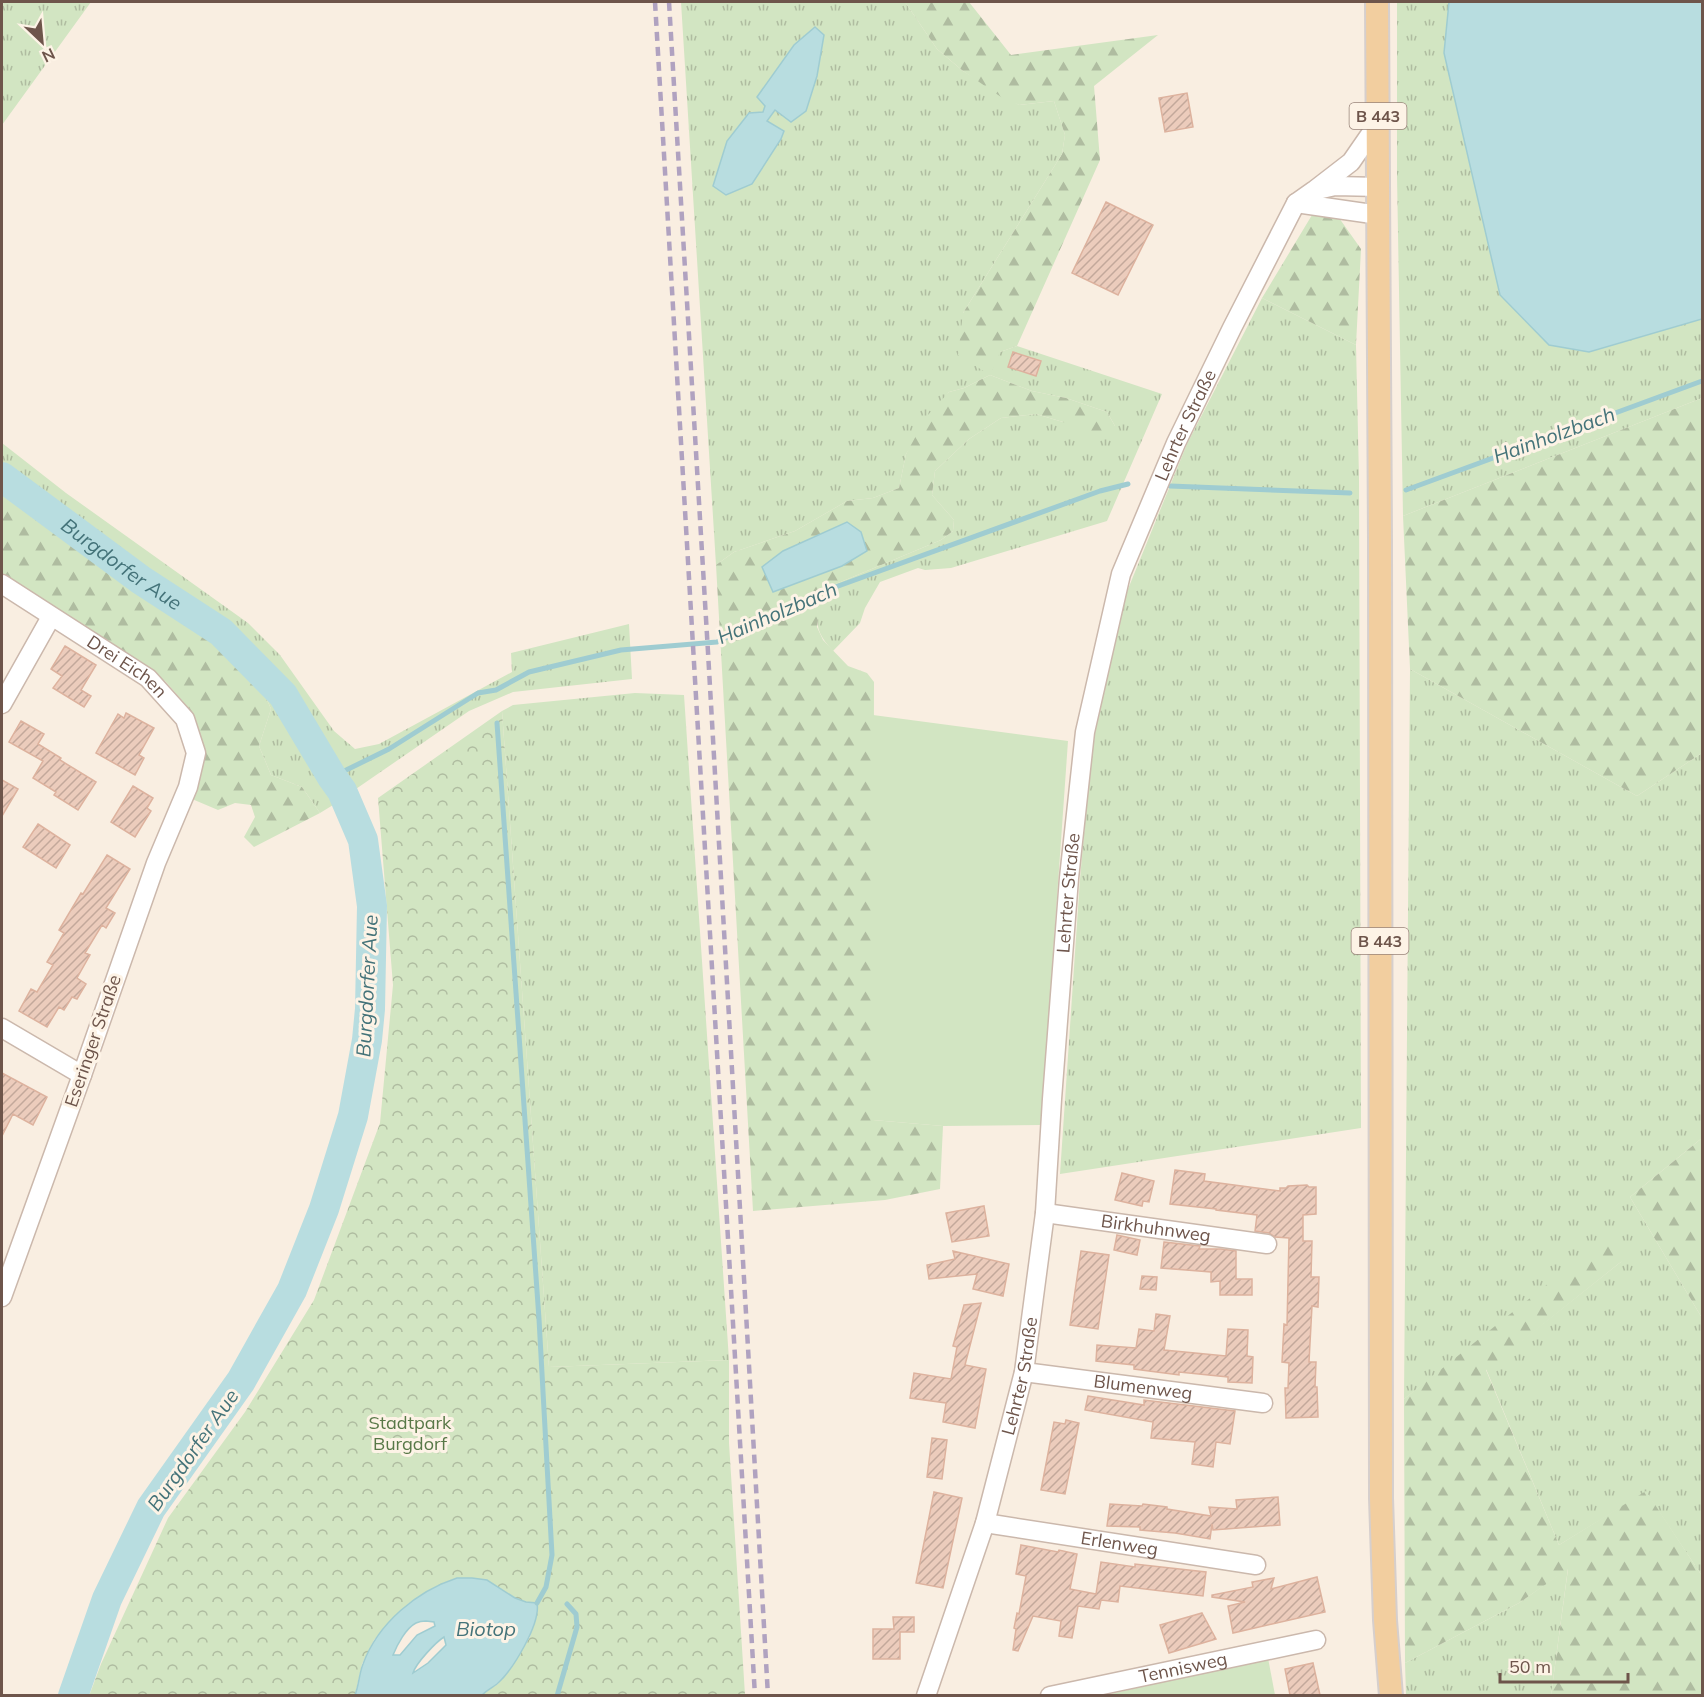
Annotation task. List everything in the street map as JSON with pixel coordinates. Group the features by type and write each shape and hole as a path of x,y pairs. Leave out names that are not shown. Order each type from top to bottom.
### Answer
{"main road":[{"name":"B 443","path":"1377,2 1381,1498 1385,1620 1391,1695"}],"street":[{"path":"1313,191 1351,162 1378,123"},
{"name":"Lehrter Straße","path":"926,1695 985,1523 1024,1372 1045,1213 1068,889 1085,732 1121,574 1176,443 1296,203 1313,191 1335,186 1379,187"},
{"path":"1296,203 1379,215"},
{"name":"Drei Eichen","path":"2,584 148,678 185,719 196,753 188,787"},
{"path":"2,704 51,617"},
{"name":"Eseringer Straße","path":"2,1297 156,862 188,787"},
{"path":"2,1028 82,1075"},
{"name":"Birkhuhnweg","path":"1045,1213 1267,1244"},
{"name":"Blumenweg","path":"1024,1372 1263,1403"},
{"name":"Erlenweg","path":"985,1523 1256,1565"},
{"name":"Tennisweg","path":"1050,1695 1316,1640"}],"green space":[{"path":"2,2 91,2 2,125"},
{"path":"681,2 905,2 937,49 963,71 1019,105 1054,101 1065,135 1062,154 963,313 1000,352 1017,346 1162,394 1107,521 951,568 925,570 918,568 880,582 865,608 860,623 833,651 822,636 817,623 819,591 941,540 953,531 954,520 932,495 935,471 969,439 1001,418 1036,414 1063,422 1115,426 1107,412 1066,398 1032,391 990,375 964,388 949,392 906,454 899,488 873,498 847,501 795,531 734,552 716,565","holes":["765,106 806,111 775,109 767,122 784,131 752,184 748,113 763,112"]},
{"path":"905,2 969,2 1011,55 1158,35 1094,86 1100,160 1017,346 1000,352 990,375 958,355 963,313 1062,154 1065,135 1054,101 1019,105 1004,99 963,71 937,49"},
{"path":"1397,2 1449,2 1444,53 1589,352 1702,319 1702,398 1403,516 1397,177"},
{"path":"1312,215 1337,215 1361,249 1356,345 1262,298"},
{"path":"1262,298 1356,345 1359,478 1361,1128 1060,1174 1080,879 1093,732 1126,594 1187,444"},
{"path":"990,375 1032,391 1066,398 1107,412 1115,426 1091,435 1063,422 1036,414 1001,418 969,439 935,471 932,495 954,520 953,531 941,540 819,591 817,627 823,640 848,666 867,673 874,682 873,1120 943,1126 940,1189 885,1200 753,1211 716,565 734,552 795,531 847,501 873,498 899,488 906,454 927,416 949,392 964,388"},
{"path":"1702,398 1702,753 1637,796 1410,669 1403,516"},
{"path":"2,443 66,493 248,623 280,655 334,731 355,749 379,744 512,672 511,653 629,624 632,679 513,692 469,711 353,791 284,684 259,657 215,621 115,551 2,467"},
{"path":"2,492 66,541 227,650 262,688 271,709 259,746 271,775 302,787 320,813 254,847 244,837 255,817 251,805 235,803 218,810 192,799 204,751 193,713 165,681 2,579"},
{"path":"1410,669 1637,796 1702,753 1702,1138 1630,1197 1702,1318 1702,1576 1646,1492 1559,1545 1486,1369 1622,1261 1474,1345 1404,1399"},
{"path":"262,688 283,713 338,802 320,813 302,787 271,775 259,746 271,709"},
{"path":"635,693 684,695 729,1360 549,1367 502,711 513,705"},
{"name":"Stadtpark Burgdorf","path":"502,711 549,1367 729,1360 729,1443 745,1695 482,1695 498,1684 530,1637 537,1603 515,1598 487,1580 457,1578 443,1583 408,1604 387,1625 374,1640 362,1664 355,1695 89,1696 101,1664 168,1518 245,1412 314,1300 380,1123 393,985 378,798"},
{"path":"873,715 1068,741 1041,1125 943,1126 873,1120"},
{"path":"1702,1138 1702,1318 1630,1197"},
{"path":"1610,1234 1622,1261 1486,1370 1559,1545 1646,1491 1702,1576 1702,1695 1551,1695 1568,1569 1519,1603 1405,1663 1404,1399"},
{"path":"1568,1568 1551,1695 1406,1695 1405,1663 1519,1603"},
{"path":"1268,1658 1275,1695 1102,1696"}],"water":[{"path":"1449,2 1702,2 1702,319 1589,352 1549,345 1500,295 1444,53"},
{"path":"815,27 824,35 817,76 806,111 791,122 775,110 767,121 784,131 781,139 752,184 726,195 713,186 727,141 749,113 763,112 765,106 757,97 794,45"},
{"path":"847,522 861,532 867,551 842,566 773,592 762,567 783,551"},
{"name":"Biotop","path":"457,1578 487,1580 515,1598 537,1603 535,1622 511,1668 497,1684 482,1695 355,1695 363,1664 378,1635 401,1610 442,1584","holes":["426,1621 434,1622 435,1626 417,1635 400,1655 393,1655 399,1642 412,1625","444,1637 446,1645 428,1663 413,1673 427,1653"]}],"building":[{"path":"1187,93 1193,127 1165,132 1159,98"},
{"path":"1106,202 1153,225 1118,295 1072,273"},
{"path":"1013,352 1041,361 1036,376 1008,367"},
{"path":"65,646 96,665 81,690 91,696 84,707 53,688 62,676 51,669"},
{"path":"126,713 154,728 139,755 144,758 135,775 96,753 118,714 124,718"},
{"path":"21,721 44,734 38,744 96,782 78,810 54,795 56,792 33,778 43,761 9,742"},
{"path":"2,780 18,789 2,816"},
{"path":"133,786 153,798 147,808 151,811 135,837 111,822"},
{"path":"38,824 70,845 56,868 23,847"},
{"path":"107,855 130,869 106,908 115,913 106,928 102,925 85,953 90,955 77,978 86,984 77,999 72,997 64,1010 59,1007 47,1027 19,1011 31,989 37,992 53,965 47,962 64,933 59,930"},
{"path":"2,1073 47,1097 33,1125 13,1114 2,1136"},
{"path":"1175,1170 1205,1174 1204,1181 1280,1191 1280,1188 1288,1186 1316,1187 1316,1214 1303,1215 1303,1241 1312,1241 1311,1277 1319,1277 1318,1307 1312,1306 1309,1362 1316,1362 1315,1387 1317,1387 1318,1417 1286,1418 1285,1388 1288,1388 1289,1363 1282,1362 1284,1324 1287,1325 1289,1238 1275,1237 1269,1233 1255,1231 1257,1215 1170,1204"},
{"path":"1122,1173 1154,1181 1149,1202 1143,1201 1142,1206 1115,1200"},
{"path":"984,1206 989,1236 952,1242 946,1213"},
{"path":"1117,1235 1140,1240 1137,1255 1114,1250"},
{"path":"1164,1242 1200,1246 1199,1249 1236,1251 1236,1279 1252,1279 1252,1295 1220,1295 1220,1281 1211,1282 1211,1272 1161,1268"},
{"path":"953,1251 1009,1264 1003,1296 973,1289 977,1274 929,1279 927,1265 955,1259"},
{"path":"1081,1251 1109,1255 1098,1329 1070,1325"},
{"path":"1142,1276 1157,1277 1156,1290 1140,1289"},
{"path":"981,1303 965,1365 986,1369 975,1428 943,1422 946,1403 910,1398 914,1373 951,1379 957,1347 953,1346 964,1305"},
{"path":"1156,1314 1170,1316 1164,1350 1226,1356 1228,1329 1248,1330 1247,1356 1253,1357 1252,1383 1228,1382 1228,1377 1179,1372 1179,1375 1134,1369 1134,1365 1096,1361 1097,1345 1136,1348 1139,1329 1154,1331"},
{"path":"1088,1396 1144,1405 1144,1400 1235,1411 1230,1444 1216,1442 1213,1467 1192,1464 1195,1442 1151,1438 1153,1422 1085,1410"},
{"path":"1066,1420 1079,1423 1065,1494 1041,1490 1054,1422 1065,1424"},
{"path":"932,1438 947,1440 942,1479 927,1477"},
{"path":"934,1492 962,1498 943,1588 916,1583"},
{"path":"1278,1497 1280,1525 1213,1530 1212,1524 1210,1539 1140,1530 1140,1527 1107,1526 1110,1504 1142,1506 1143,1504 1211,1516 1209,1507 1237,1509 1236,1500"},
{"path":"1021,1545 1077,1554 1070,1589 1096,1594 1101,1562 1206,1572 1203,1596 1120,1586 1118,1602 1101,1600 1099,1609 1078,1606 1072,1638 1059,1636 1061,1621 1033,1616 1018,1651 1013,1650 1016,1629 1014,1628 1026,1576 1016,1574"},
{"path":"1317,1577 1325,1612 1233,1633 1228,1606 1245,1602 1212,1597 1212,1595 1253,1587 1252,1582 1274,1578 1271,1589"},
{"path":"1202,1613 1216,1639 1169,1653 1160,1625"},
{"path":"893,1617 914,1617 914,1632 900,1632 900,1659 873,1659 873,1629 894,1629"},
{"path":"1313,1663 1320,1695 1290,1695 1285,1669"}],"waterway":[{"name":"Hainholzbach","path":"1406,490 1702,381"},
{"name":"Burgdorfer Aue","path":"2,477 141,580 221,632 283,695 342,791 363,840 372,906 370,1009 367,1040 353,1116 324,1209 292,1290 241,1381 151,1508 107,1599 73,1696"},
{"name":"Hainholzbach","path":"332,777 389,749 478,693 496,690 529,672 621,650 717,642 819,593 1100,491 1128,484"},
{"name":"Hainholzbach","path":"1170,486 1350,493"},
{"path":"497,723 539,1319 552,1555 546,1587 537,1603"},
{"path":"557,1696 577,1627 576,1614 567,1604"}],"railway":[{"path":"655,2 755,1696"},
{"path":"669,2 768,1696"}]}
